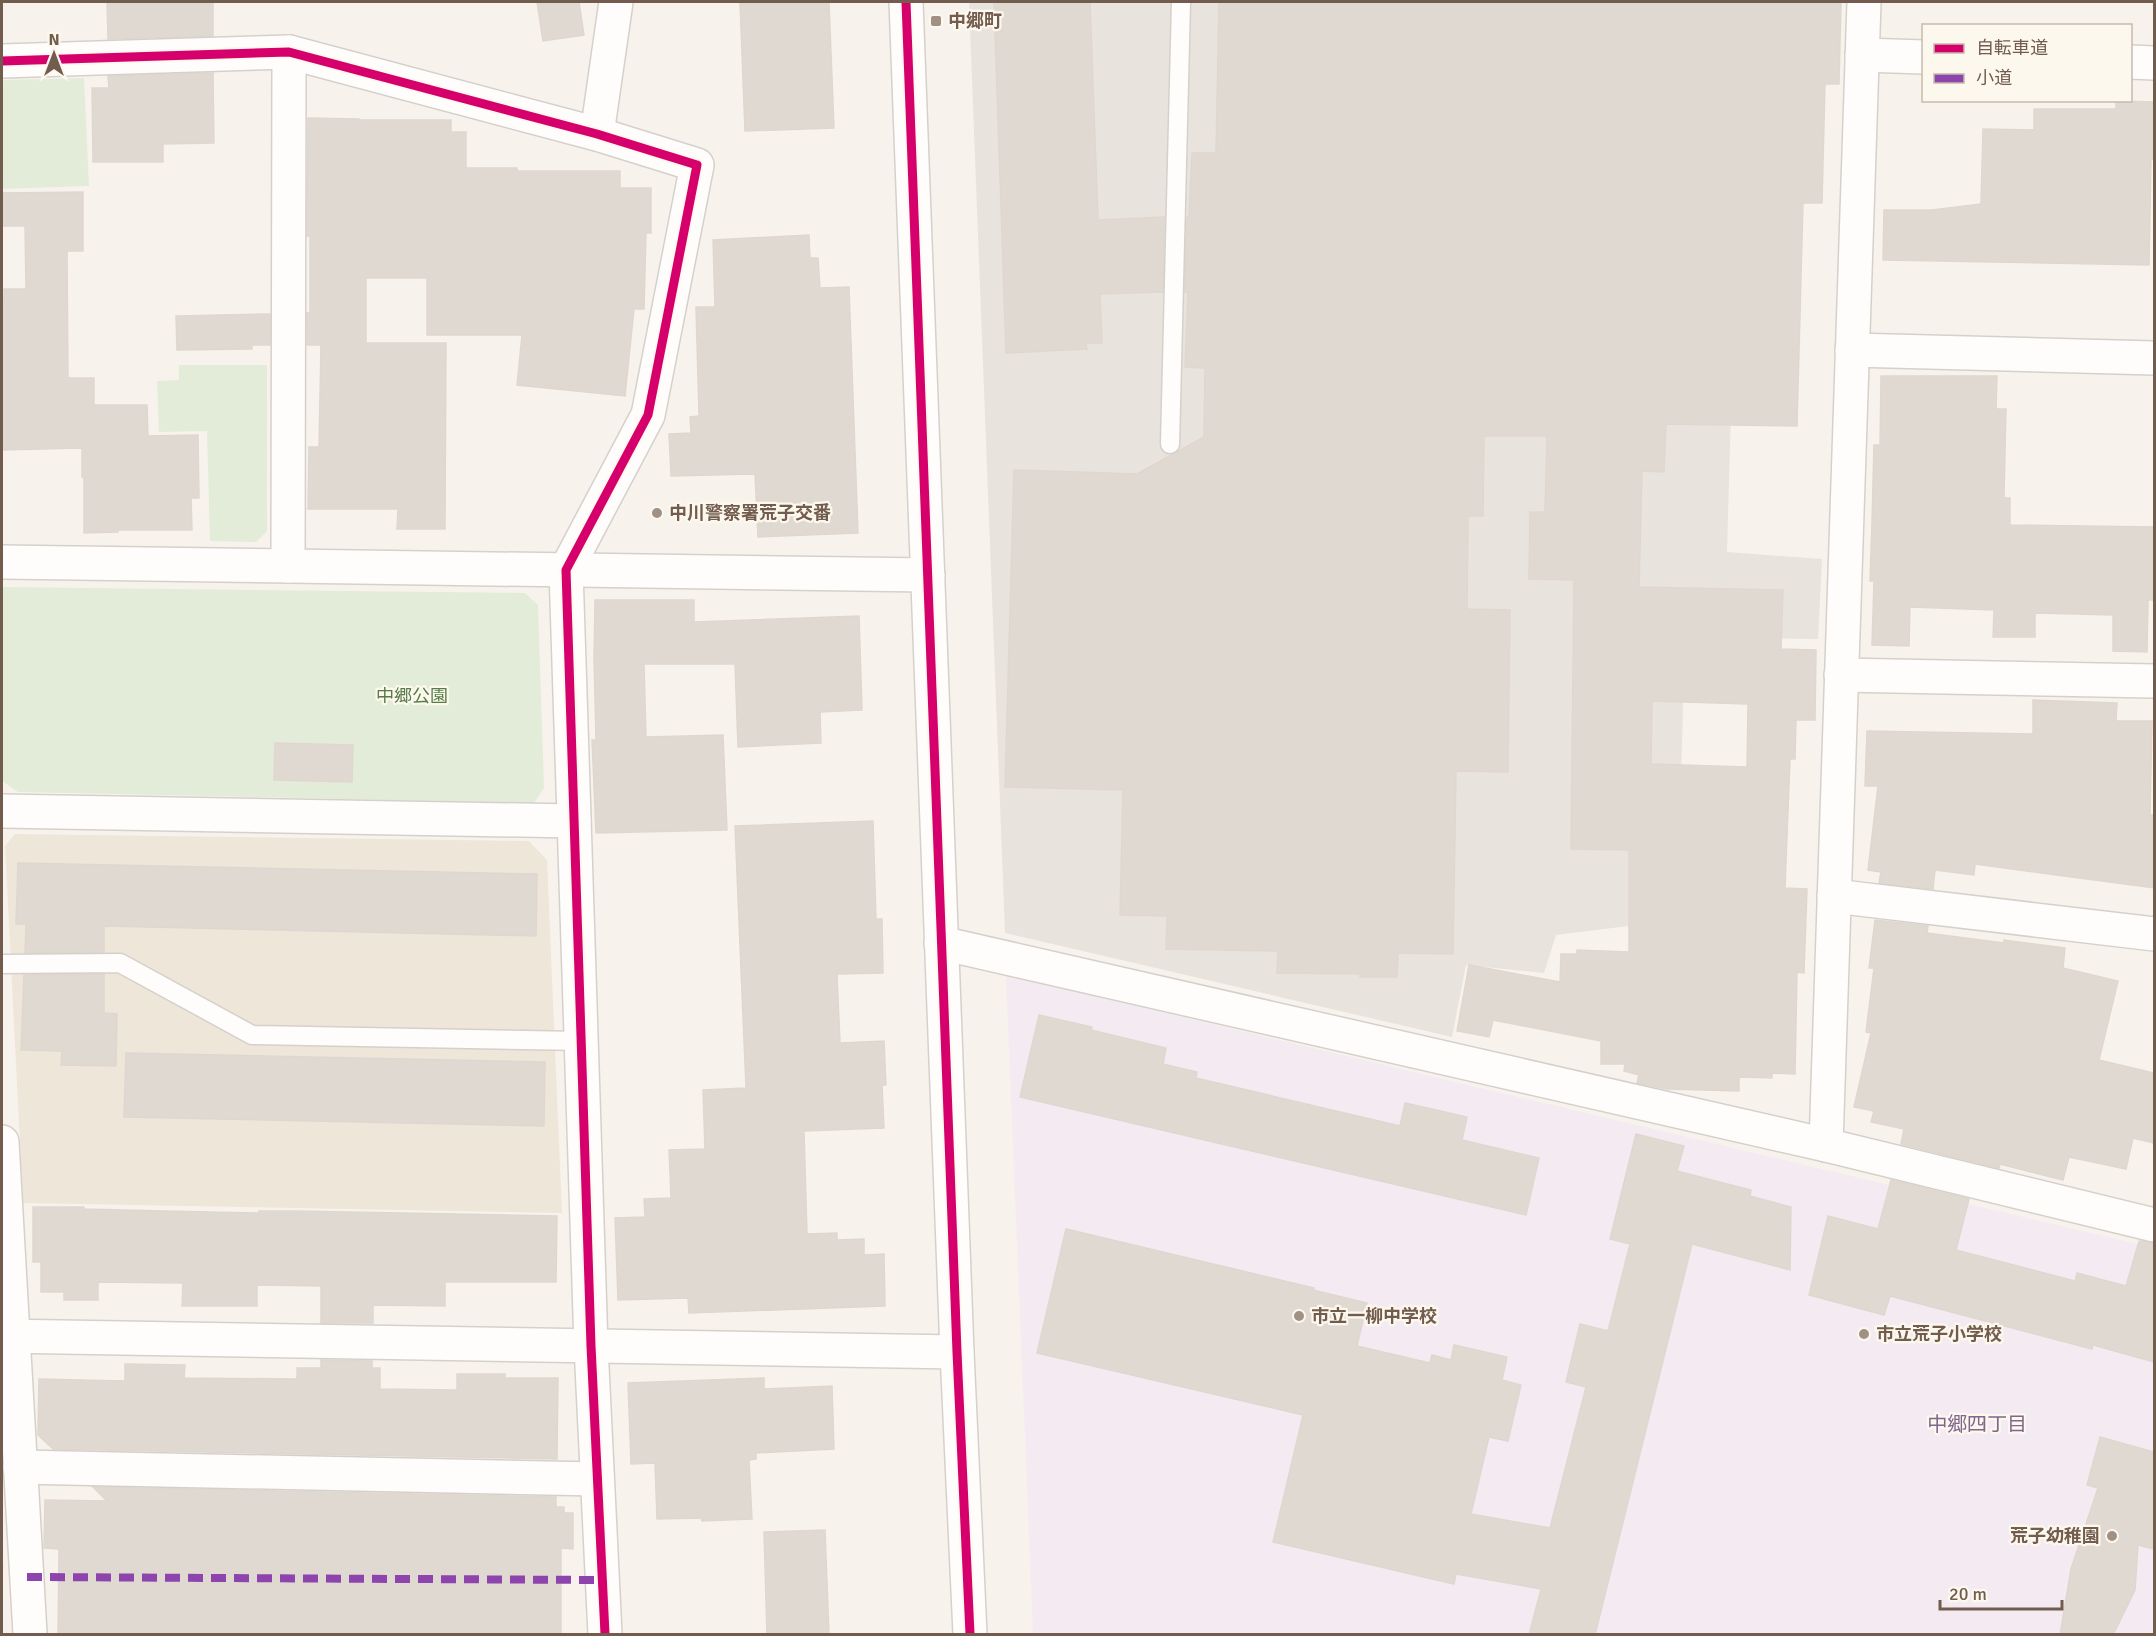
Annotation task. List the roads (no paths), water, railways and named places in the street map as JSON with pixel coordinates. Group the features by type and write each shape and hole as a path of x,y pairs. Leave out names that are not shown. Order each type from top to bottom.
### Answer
{"street":[{"path":"597,134 616,2"},
{"path":"906,2 957,1352 970,1635"},
{"path":"1826,1144 1864,2"},
{"path":"288,566 289,52"},
{"path":"2,61 289,52 597,134 697,165 648,415 566,570 591,1346 604,1635"},
{"path":"1862,55 1922,57"},
{"path":"2132,62 2154,63"},
{"path":"1852,350 2154,357"},
{"path":"2,562 928,575"},
{"path":"1841,675 2154,681"},
{"path":"2,811 574,822"},
{"path":"1834,896 2154,934"},
{"path":"941,943 1826,1144 2154,1225"},
{"path":"2,1142 7,1336 20,1467 12,1515 30,1635"},
{"path":"7,1336 957,1352"},
{"path":"20,1467 597,1479"}],"lane":[{"path":"1170,444 1181,2"},
{"path":"2,964 120,963 252,1035 581,1041"}],"place":[{"name":"中郷町","path":"936,21"},
{"name":"中川警察署荒子交番","path":"657,513"},
{"name":"市立一柳中学校","path":"1299,1316"},
{"name":"市立荒子小学校","path":"1864,1334"},
{"name":"荒子幼稚園","path":"2112,1536"}],"district":[{"name":"中郷四丁目","path":"1977,1424"}],"park label":[{"name":"中郷公園","path":"412,696"}]}
